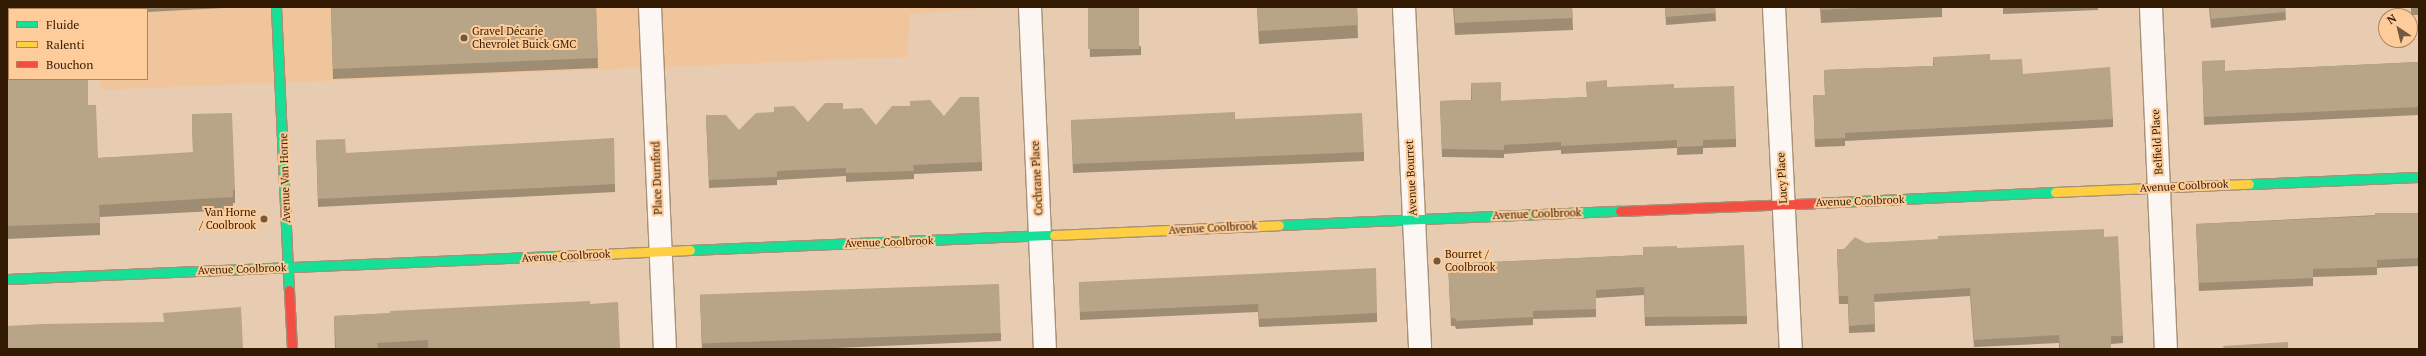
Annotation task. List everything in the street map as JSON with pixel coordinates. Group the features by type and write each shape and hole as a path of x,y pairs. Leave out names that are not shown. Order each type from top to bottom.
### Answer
{"street":[{"name":"Avenue Van Horne","path":"276,7 292,349"},
{"name":"Place Durnford","path":"650,7 665,349"},
{"name":"Cochrane Place","path":"1030,7 1045,349"},
{"name":"Avenue Bourret","path":"1404,7 1420,349"},
{"name":"Lucy Place","path":"1774,7 1791,349"},
{"name":"Belfield Place","path":"2151,7 2166,349"},
{"name":"Avenue Coolbrook","path":"7,280 2419,177"}],"shaded area":[{"path":"981,7 981,9 909,14 908,57 101,90 100,80 148,80 148,8 94,8"}],"building":[{"path":"7,7 32,7 8,8 8,80 88,80 88,105 96,105 98,158 193,152 192,114 232,113 235,190 233,190 233,197 99,205 100,223 7,226"},
{"name":"Gravel Décarie Chevrolet Buick GMC","path":"331,7 596,7 598,58 333,69"},
{"path":"1088,7 1139,7 1139,49 1088,49"},
{"path":"1257,7 1357,7 1358,25 1259,31"},
{"path":"1454,7 1572,7 1573,18 1455,23"},
{"path":"1665,7 1715,7 1716,13 1666,17"},
{"path":"1821,7 1877,7 1821,10"},
{"path":"2210,7 2285,7 2286,12 2211,19"},
{"path":"1990,54 1990,60 2022,59 2023,74 2110,67 2113,119 1845,133 1845,138 1815,139 1813,95 1825,95 1824,70 1934,66 1933,57"},
{"path":"2225,60 2225,71 2419,62 2419,107 2204,117 2202,61"},
{"path":"1607,80 1607,87 1674,84 1674,88 1734,86 1736,139 1703,140 1703,146 1677,147 1677,140 1561,146 1561,142 1504,145 1504,150 1442,149 1440,101 1472,100 1471,83 1501,82 1501,101 1587,97 1586,82"},
{"path":"960,97 979,97 982,162 913,165 914,171 846,173 846,168 777,171 777,177 709,180 706,115 726,115 739,130 756,113 774,112 774,107 794,106 808,122 825,103 843,103 843,109 862,108 876,125 892,106 910,106 910,101 930,100 944,116"},
{"path":"1235,112 1235,119 1362,113 1364,152 1073,164 1071,120"},
{"path":"614,138 615,184 318,199 316,140 345,139 346,153"},
{"path":"2375,213 2419,213 2419,258 2377,260 2377,267 2313,269 2313,278 2199,283 2196,224 2375,216"},
{"path":"2104,229 2104,237 2118,236 2123,336 2111,336 2111,349 2060,349 2059,335 1974,340 1970,288 1874,294 1875,324 1849,326 1848,296 1839,296 1837,249 1844,249 1855,237 1866,243 1938,239 1938,236"},
{"path":"1744,245 1747,316 1645,317 1644,287 1596,290 1596,309 1533,311 1533,317 1456,321 1455,318 1451,318 1448,264 1643,255 1643,247 1677,246 1677,248"},
{"path":"1376,268 1377,313 1259,319 1258,304 1080,312 1079,282"},
{"path":"999,284 1001,333 702,343 700,294"},
{"path":"590,301 590,304 618,302 620,349 428,349 428,340 377,343 378,349 336,349 334,316 390,313 390,311"},
{"path":"241,307 243,349 7,349 7,326 164,322 163,313"},
{"path":"2288,342 2288,349 2224,349 2223,346"}],"traffic: fast":[{"path":"276,7 289,290"},
{"path":"2249,184 2419,177"},
{"path":"1815,203 2055,192"},
{"path":"1279,225 1620,211"},
{"path":"690,250 1054,235"},
{"path":"7,279 556,256"}],"traffic: slow":[{"path":"2055,192 2249,184"},
{"path":"1054,235 1279,225"},
{"path":"556,256 690,250"}],"traffic: jam":[{"path":"1620,211 1815,203"},
{"path":"289,290 292,349"}],"place":[{"name":"Gravel Décarie Chevrolet Buick GMC","path":"464,38"},
{"name":"Van Horne / Coolbrook","path":"264,219"},
{"name":"Bourret / Coolbrook","path":"1437,261"}]}
